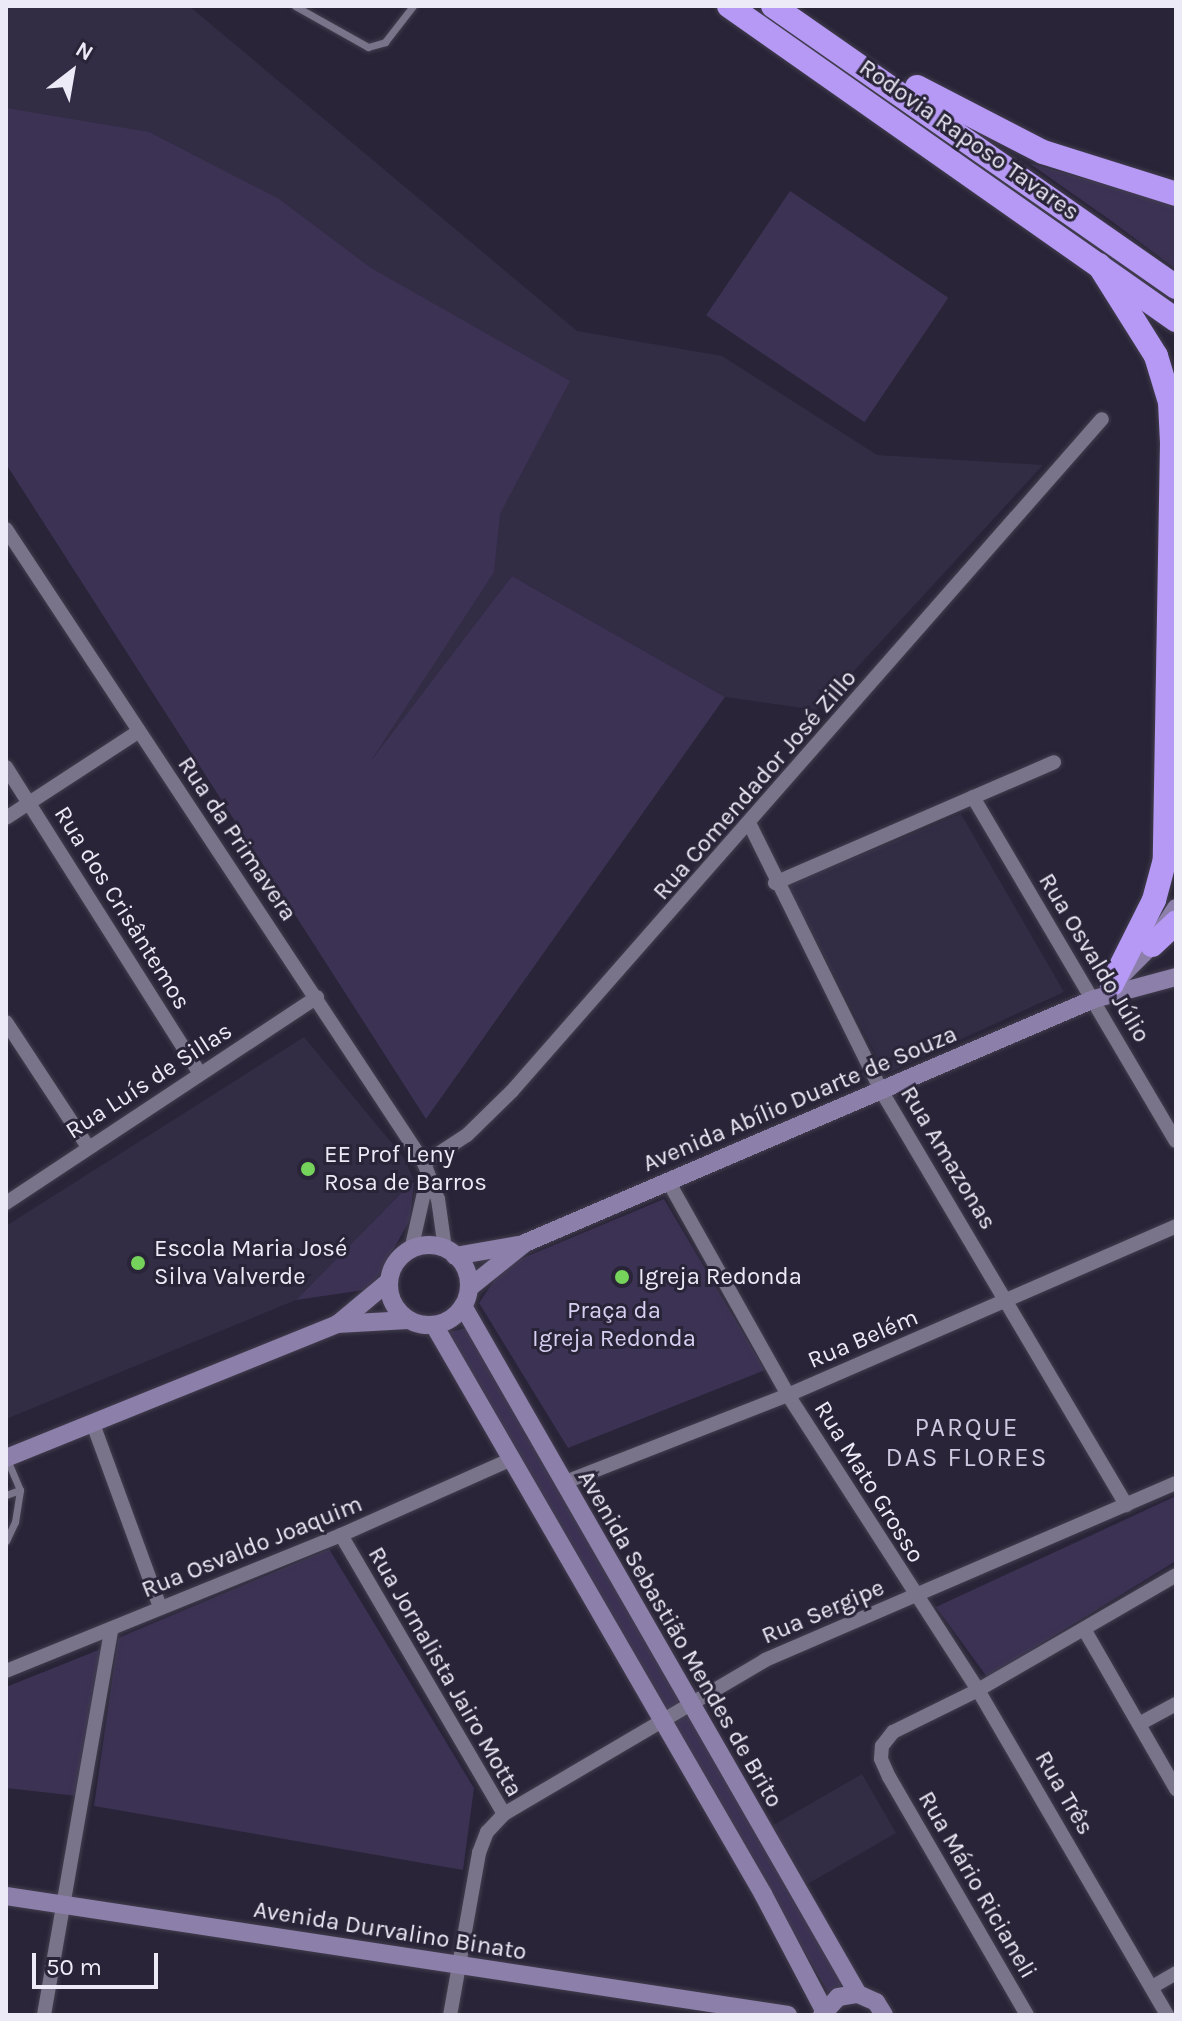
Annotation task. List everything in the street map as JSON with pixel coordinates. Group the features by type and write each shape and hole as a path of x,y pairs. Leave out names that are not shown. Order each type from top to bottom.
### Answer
{"highway":[{"name":"Rodovia Raposo Tavares","path":"729,6 1176,320"},
{"name":"Rodovia Raposo Tavares","path":"775,6 1176,287"},
{"path":"775,6 941,101 1043,152 1176,194"},
{"path":"1099,265 1156,356 1170,402 1172,443 1165,859 1154,900 1103,992"},
{"path":"1152,945 1176,923"}],"main road":[{"path":"1103,992 1152,945 1176,908"},
{"path":"1103,992 1176,977"},
{"name":"Avenida Abílio Duarte de Souza","path":"450,1252 525,1243 882,1092 1103,992"},
{"name":"Avenida Abílio Duarte de Souza","path":"466,1297 525,1243"},
{"path":"6,1458 337,1324 388,1282 395,1263 411,1250 450,1252 466,1270 466,1297 434,1325"},
{"path":"388,1282 397,1310 408,1320"},
{"name":"Avenida Sebastião Mendes de Brito","path":"466,1297 563,1483 858,1994"},
{"path":"337,1324 408,1320 434,1325 662,1718 823,2013 838,1997 858,1994 876,2002 884,2015"},
{"name":"Avenida Durvalino Binato","path":"6,1896 788,2015"}],"street":[{"name":"Rua Comendador José Zillo","path":"426,1169 512,1091 750,825 1102,419"},
{"name":"Rua da Primavera","path":"6,529 138,732 317,997 426,1169 438,1199 450,1252"},
{"path":"6,818 138,732"},
{"path":"775,883 1054,762"},
{"name":"Rua dos Crisântemos","path":"6,767 200,1074"},
{"name":"Rua Osvaldo Júlio","path":"973,797 1103,992 1176,1141"},
{"name":"Rua Amazonas","path":"750,825 775,883 882,1092 1126,1505"},
{"name":"Rua Luís de Sillas","path":"6,1203 317,997"},
{"path":"6,1022 88,1147"},
{"path":"411,1250 426,1169"},
{"name":"Rua Mato Grosso","path":"668,1181 788,1395 915,1597"},
{"name":"Rua Belém","path":"563,1483 788,1395 1008,1302 1176,1226"},
{"path":"93,1424 160,1607"},
{"name":"Rua Osvaldo Joaquim","path":"6,1671 341,1535 512,1459"},
{"name":"Rua Sergipe","path":"504,1814 595,1764 690,1700 765,1660 1176,1483"},
{"name":"Rua Jornalista Jairo Motta","path":"341,1535 504,1814 487,1832 479,1853 450,2015"},
{"path":"978,1690 1176,1575"},
{"name":"Rua Três","path":"915,1597 978,1690 1167,2015"},
{"path":"1084,1629 1176,1789"},
{"path":"44,2015 60,1905 111,1630"},
{"name":"Rua Mário Ricianeli","path":"978,1690 893,1732 881,1759 1027,2015"},
{"path":"1139,1724 1176,1704"},
{"path":"1152,1987 1176,1973"}],"lane":[{"path":"295,6 368,47 385,42 413,6"},
{"path":"6,1458 20,1490 15,1522 6,1541"},
{"path":"6,1495 20,1490"}],"shaded area":[{"path":"6,6 189,6 577,331 722,356 877,455 1043,465 818,710 725,697 512,576 370,762 193,591 6,251"},
{"path":"961,814 1064,992 886,1074 787,885"},
{"name":"Escola Maria José Silva Valverde","path":"304,1037 404,1158 414,1180 296,1300 6,1419 6,1226"},
{"path":"862,1774 896,1833 807,1884 773,1826"}],"green space":[{"path":"6,108 149,132 279,199 371,268 570,381 500,514 494,572 370,762 512,576 725,697 426,1119 6,464"},
{"path":"1029,163 1176,204 1176,269 1110,220"},
{"path":"790,191 948,298 864,422 706,315"},
{"path":"414,1180 410,1220 377,1278 364,1290 296,1300"},
{"name":"Praça da Igreja Redonda","path":"664,1199 765,1370 568,1448 479,1303 504,1266"},
{"path":"467,1328 845,1983 828,1992 443,1333"},
{"path":"1176,1496 1176,1561 987,1677 936,1607"},
{"path":"329,1549 474,1788 463,1870 94,1806 118,1638"},
{"path":"101,1649 78,1796 6,1788 6,1687"}],"place":[{"name":"EE Prof Leny Rosa de Barros","path":"308,1169"},
{"name":"Escola Maria José Silva Valverde","path":"138,1263"},
{"name":"Igreja Redonda","path":"622,1277"}],"district":[{"name":"PARQUE DAS FLORES","path":"967,1443"}]}
